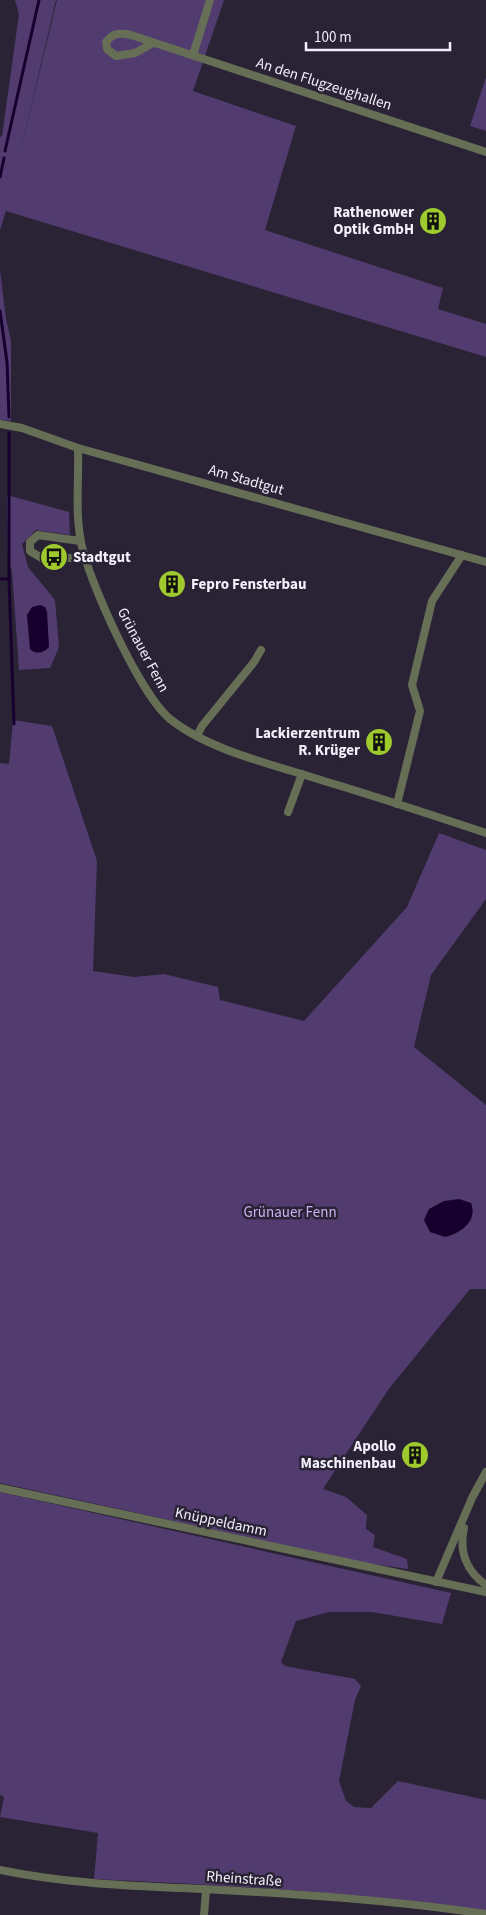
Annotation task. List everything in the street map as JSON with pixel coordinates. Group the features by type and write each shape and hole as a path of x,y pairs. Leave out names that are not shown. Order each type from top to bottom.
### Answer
{"street":[{"path":"193,55 210,0"},
{"name":"An den Flugzeughallen","path":"153,43 135,52 116,56 107,49 106,42 111,35 118,33 153,43 486,152"},
{"name":"Am Stadtgut","path":"0,424 22,428 78,448 486,562"},
{"name":"Grünauer Fenn","path":"78,448 80,541 106,610 150,697 160,710 197,736 218,746 486,833"},
{"path":"80,541 38,535 30,542 30,551 45,560 54,557 86,559"},
{"path":"397,804 420,711 412,685 432,601 462,555"},
{"path":"197,736 202,726 254,662 261,650"},
{"path":"288,812 302,774"},
{"path":"486,1472 436,1582 486,1592"},
{"name":"Knüppeldamm","path":"0,1488 436,1582"},
{"path":"467,1511 462,1536 464,1555 471,1572 486,1585"},
{"name":"Rheinstraße","path":"0,1870 92,1884 427,1905 486,1914"},
{"path":"204,1915 206,1890"}],"green space":[{"path":"15,0 56,0 20,153 57,0 224,0 193,91 296,126 265,230 443,288 438,309 486,324 486,357 6,211 0,230 0,137 2,136 19,14"},
{"path":"486,77 486,131 470,126"},
{"path":"0,270 6,319 11,341 11,421 0,420"},
{"path":"7,495 69,512 70,535 36,530 22,544 28,567 55,600 59,647 50,668 19,670 12,571 8,560"},
{"name":"Grünauer Fenn","path":"13,720 52,726 97,861 93,971 134,977 164,974 218,987 220,1000 304,1021 407,907 439,833 486,850 486,899 431,975 414,1047 486,1105 486,1289 470,1289 388,1390 323,1489 346,1497 367,1515 366,1529 375,1535 373,1547 407,1559 408,1569 366,1563 0,1483 0,763 9,764"},
{"path":"0,1492 451,1593 442,1624 372,1612 329,1612 296,1621 281,1662 285,1666 355,1679 361,1686 355,1700 339,1781 346,1801 354,1807 371,1808 398,1781 486,1800 486,1911 339,1894 94,1879 98,1833 0,1817 4,1797 0,1795"}],"shaded area":[{"path":"40,605 45,607 47,612 49,647 45,651 37,653 30,649 27,615 32,607"},
{"path":"459,1199 471,1203 473,1209 467,1225 457,1233 445,1237 430,1232 424,1220 429,1209 444,1201"}],"waterway":[{"path":"5,151 39,0"},
{"path":"0,177 4,158"},
{"path":"0,311 7,362 9,417"},
{"path":"9,433 9,579 14,724"},
{"path":"0,579 9,579"}],"place":[{"name":"Rathenower Optik GmbH","path":"433,221"},
{"name":"Stadtgut","path":"54,557"},
{"name":"Fepro Fensterbau","path":"172,584"},
{"name":"Lackierzentrum R. Krüger","path":"379,742"},
{"name":"Apollo Maschinenbau","path":"415,1455"}]}
